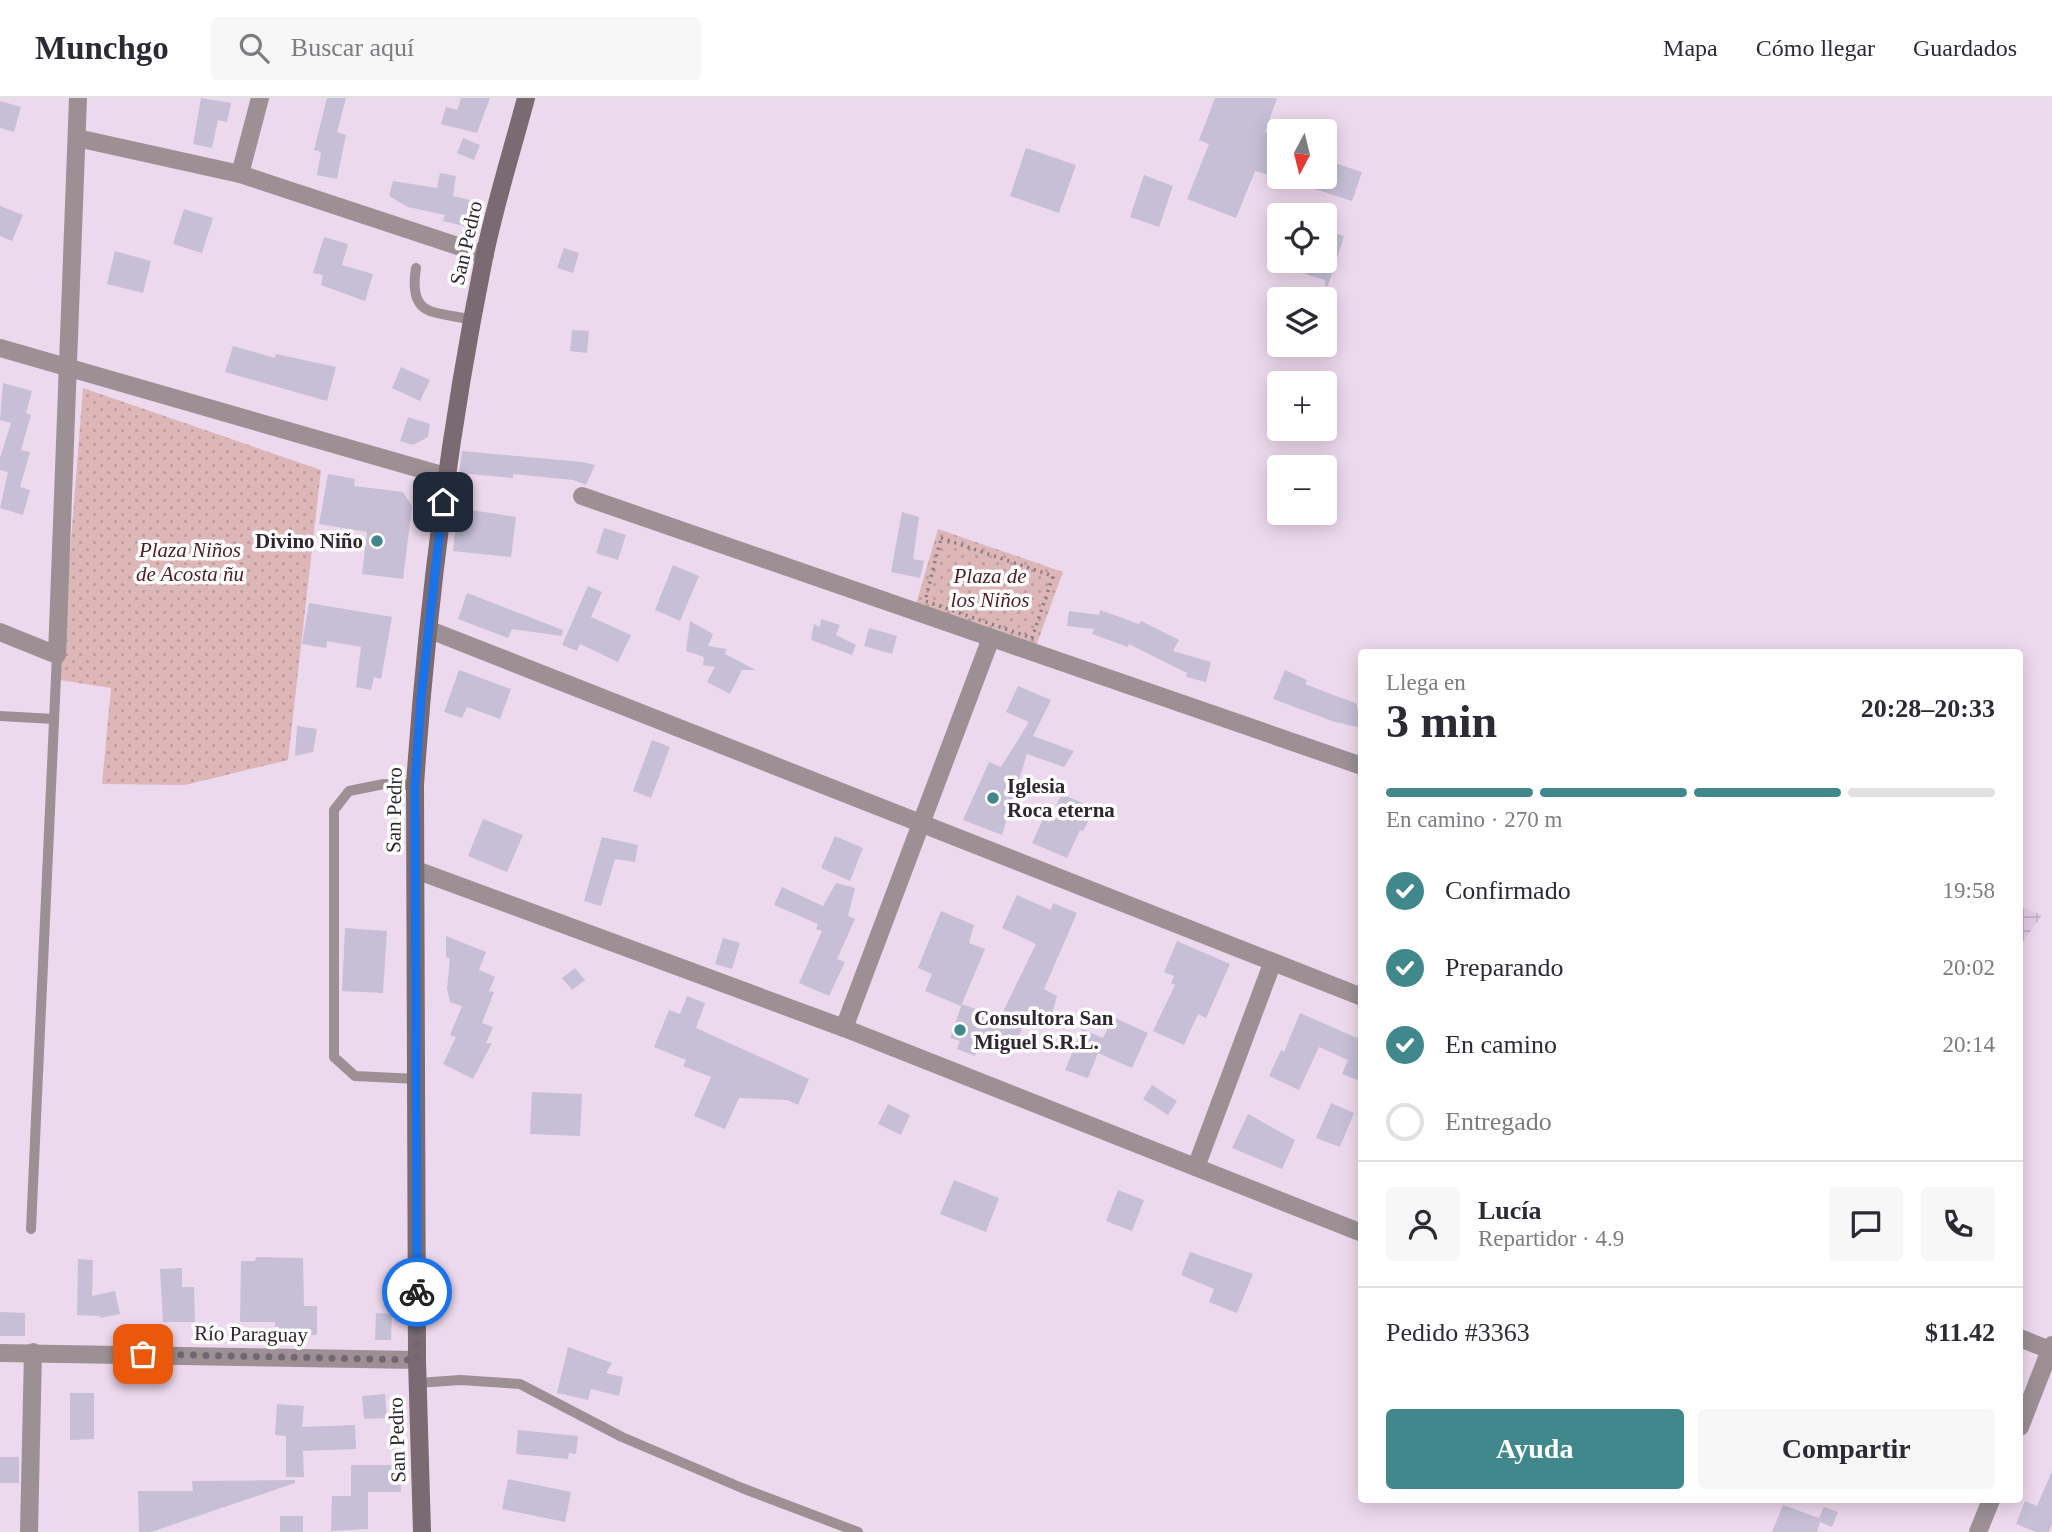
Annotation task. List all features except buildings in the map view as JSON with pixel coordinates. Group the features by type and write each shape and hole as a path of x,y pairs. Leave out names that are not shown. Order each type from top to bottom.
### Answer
{"main road":[{"name":"San Pedro","path":"422,1532 417,1360 415,785 445,476 485,255 526,98"}],"street":[{"path":"0,632 57,655 78,98"},
{"path":"240,174 260,98"},
{"path":"77,138 240,174 485,255"},
{"path":"0,348 445,476"},
{"path":"582,496 1358,765"},
{"path":"430,630 1272,964 1358,996"},
{"path":"844,1028 990,638"},
{"path":"416,870 844,1028 1358,1231"},
{"path":"1196,1167 1272,964"},
{"path":"2023,1339 2051,1348 2023,1419"},
{"path":"29,1532 33,1352"},
{"name":"Río Paraguay","path":"0,1353 417,1360"},
{"path":"1978,1532 1990,1503"}],"lane":[{"path":"416,268 413,289 414,298 420,305 431,311 473,320"},
{"path":"32,1229 57,655"},
{"path":"0,716 54,719"},
{"path":"415,785 384,785 349,791 334,810 334,1057 355,1076 417,1079"},
{"path":"418,1383 460,1380 520,1384 622,1437 742,1488 858,1532"}],"path":[{"path":"942,538 1053,576 1031,638 925,601 942,538"}],"shaded area":[{"path":"2023,908 2042,915 2023,942"}],"green space":[{"name":"Plaza Niños de Acosta ñu","path":"83,388 321,470 288,760 185,785 102,784 111,688 60,680"},
{"name":"Plaza de los Niños","path":"938,529 1063,572 1036,646 916,604"}],"way so far":[{"path":"143,1354 417,1360 417,1292"}],"place":[{"name":"Divino Niño","path":"377,541"},
{"name":"Iglesia Roca eterna","path":"993,798"},
{"name":"Consultora San Miguel S.R.L.","path":"960,1030"}],"route":[{"path":"417,1292 415,785 421,698 443,502"}]}
